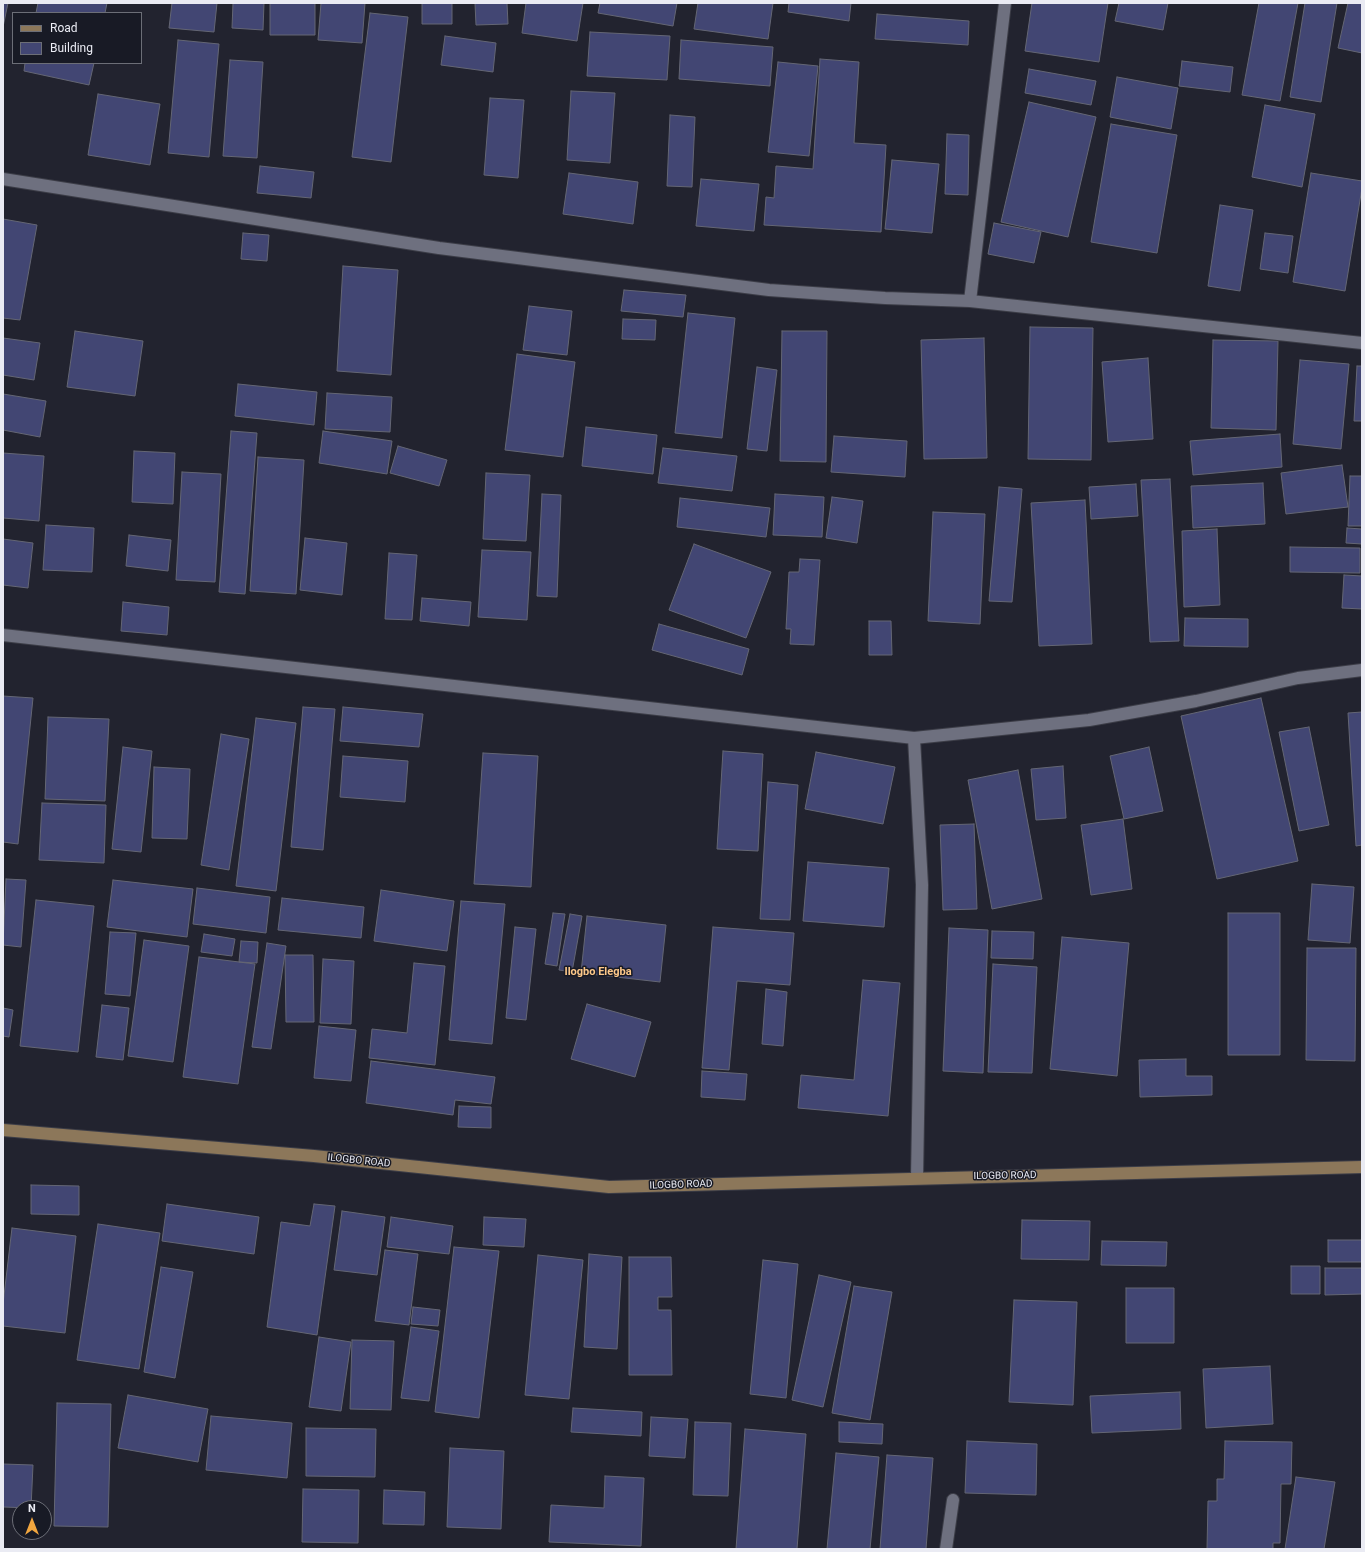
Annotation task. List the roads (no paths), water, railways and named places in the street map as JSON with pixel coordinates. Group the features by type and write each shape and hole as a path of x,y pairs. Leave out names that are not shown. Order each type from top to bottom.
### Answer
{"main road":[{"name":"ILOGBO ROAD","path":"3,1130 314,1156 609,1187 1362,1167"}],"street":[{"path":"970,301 1005,3"},
{"path":"3,179 439,248 769,290 885,298 970,301 1362,343"},
{"path":"3,635 914,738 1089,720 1196,701 1298,678 1362,670"},
{"path":"914,738 922,885 917,1178"},
{"path":"946,1549 953,1500"}],"district":[{"name":"Ilogbo Elegba","path":"598,972"}]}
